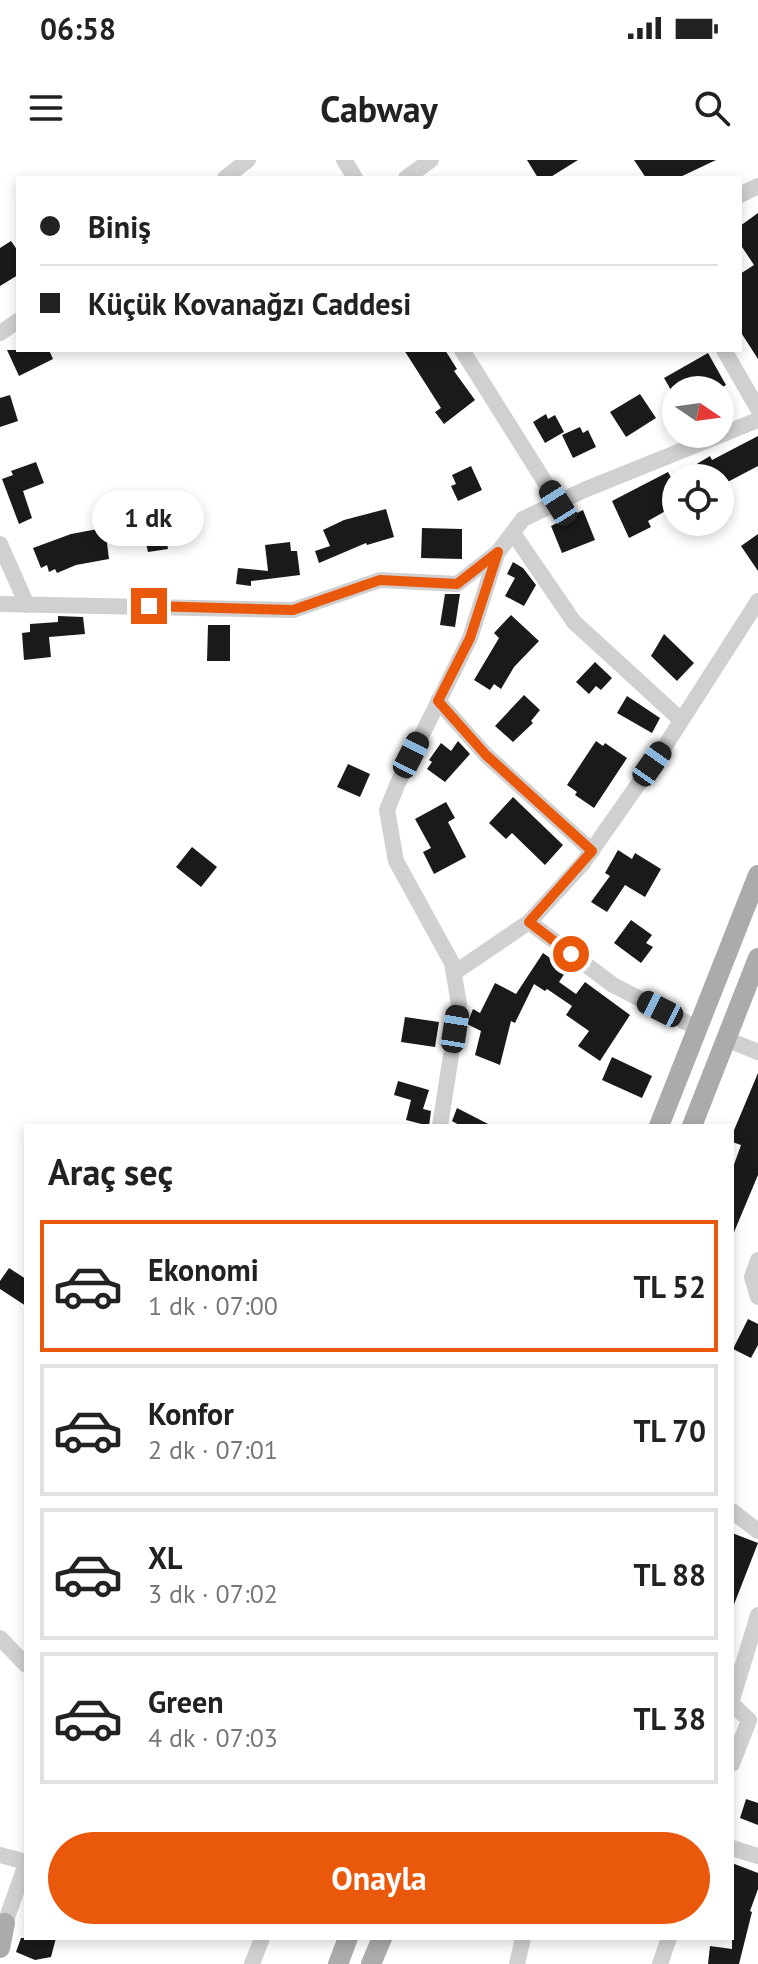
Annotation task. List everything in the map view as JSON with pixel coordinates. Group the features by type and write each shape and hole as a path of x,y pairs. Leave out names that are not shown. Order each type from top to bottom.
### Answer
{"main road":[{"path":"660,1124 758,875"},
{"path":"693,1124 758,958"},
{"path":"0,1948 3,1930"},
{"path":"338,1964 347,1940"},
{"path":"371,1964 381,1940"}],"street":[{"path":"228,176 248,160"},
{"path":"409,176 431,160"},
{"path":"463,352 558,503"},
{"path":"725,352 758,409"},
{"path":"0,604 293,610 380,580 457,584 498,552 523,519 758,420"},
{"path":"513,533 574,622 681,720"},
{"path":"0,544 27,605"},
{"path":"440,1124 459,1004 454,973 452,963 396,861 387,810 470,638 498,552"},
{"path":"454,973 529,922 592,851 758,601"},
{"path":"438,701 486,755 592,851"},
{"path":"529,922 613,985 697,1028"},
{"path":"726,1039 758,1052"},
{"path":"758,1260 752,1277 758,1297"},
{"path":"734,1513 758,1531"},
{"path":"734,1695 758,1615"},
{"path":"0,1638 24,1663"},
{"path":"734,1704 749,1720 734,1759"},
{"path":"734,1849 758,1856"},
{"path":"0,1855 24,1862"},
{"path":"3,1930 24,1869"},
{"path":"252,1964 261,1940"},
{"path":"517,1964 523,1940"},
{"path":"660,1964 668,1940"}],"building":[{"path":"527,160 578,160 552,176 537,176"},
{"path":"634,160 716,160 682,176 645,176"},
{"path":"758,213 758,359 742,334 742,273 754,265 742,247 742,225"},
{"path":"11,241 16,248 16,276 0,286 0,248"},
{"path":"7,350 50,352 53,359 19,376"},
{"path":"405,352 446,352 457,369 454,371 475,400 444,424 435,412 441,408"},
{"path":"708,353 721,376 668,376"},
{"path":"640,394 656,418 626,437 610,412"},
{"path":"10,395 18,421 0,427 0,398"},
{"path":"546,414 548,419 555,415 564,432 545,443 533,422"},
{"path":"580,427 583,433 588,430 596,447 573,458 562,435"},
{"path":"758,436 758,466 734,479 734,464 697,464 710,456 712,460"},
{"path":"36,462 44,483 23,491 32,518 19,524 2,479 13,475 11,471"},
{"path":"471,466 482,490 458,501 451,486 456,484 452,475"},
{"path":"662,475 662,513 648,521 651,527 629,538 612,501"},
{"path":"386,509 394,537 366,543 319,563 315,551 330,546 323,530 344,520"},
{"path":"583,510 595,540 562,553 551,526"},
{"path":"140,515 141,524 164,521 168,549 148,552 145,539 133,541 133,538 107,543 109,559 76,565 57,573 55,569 49,572 47,565 41,568 33,548 71,534 119,525 118,519"},
{"path":"422,528 462,529 462,559 421,558"},
{"path":"758,534 758,571 741,546"},
{"path":"290,542 291,551 297,551 300,575 251,581 251,586 236,584 238,568 268,571 265,545"},
{"path":"513,562 523,568 536,585 524,606 505,596 515,578 507,574"},
{"path":"445,594 460,594 455,627 440,625"},
{"path":"511,615 539,641 514,667 501,689 494,684 490,690 474,680 499,638 494,633"},
{"path":"58,616 83,617 85,634 49,637 51,657 24,660 22,633 30,632 30,624 58,622"},
{"path":"208,625 230,625 230,661 207,661"},
{"path":"664,634 694,663 677,681 651,656"},
{"path":"595,662 612,678 601,690 596,686 589,694 576,682"},
{"path":"524,695 540,710 531,721 533,723 513,742 495,726"},
{"path":"627,696 660,718 652,733 617,713"},
{"path":"458,741 470,754 445,782 427,769 432,762 429,760 441,743 451,751"},
{"path":"596,741 603,746 605,743 627,758 594,808 575,795 577,792 567,785"},
{"path":"348,764 370,774 360,797 337,787"},
{"path":"513,797 563,845 545,865 512,833 506,839 489,823"},
{"path":"446,802 455,818 448,822 466,857 434,874 423,852 431,848 415,819"},
{"path":"192,847 217,867 201,887 176,867"},
{"path":"618,850 632,859 635,853 661,869 645,897 625,885 607,912 591,902 610,876 605,873"},
{"path":"631,920 652,935 646,943 653,947 641,963 614,943"},
{"path":"543,953 567,970 559,982 576,994 585,982 630,1015 600,1061 578,1046 589,1031 566,1015 572,1006 534,984 515,1023 511,1021 500,1065 475,1055 481,1031 467,1024 473,1009 480,1013 495,983 516,994"},
{"path":"405,1017 439,1022 435,1047 401,1042"},
{"path":"612,1057 652,1076 642,1098 602,1080"},
{"path":"758,1073 758,1175 734,1232 734,1164 741,1145 734,1143 734,1130"},
{"path":"398,1081 429,1090 423,1109 431,1111 429,1124 406,1120 411,1100 394,1095"},
{"path":"457,1108 488,1124 457,1124 452,1121"},
{"path":"9,1268 24,1278 24,1305 0,1289 0,1281"},
{"path":"748,1319 758,1324 758,1345 751,1358 734,1347"},
{"path":"734,1534 758,1543 734,1604"},
{"path":"746,1799 758,1803 758,1825 740,1818"},
{"path":"734,1864 758,1873 758,1889 739,1964 708,1964 710,1946 732,1949"},
{"path":"21,1938 55,1940 51,1957 35,1960 16,1952"}],"route":[{"path":"149,606 293,610 380,580 457,584 498,552 470,638 438,701 486,755 592,851 529,922 571,954"}]}
